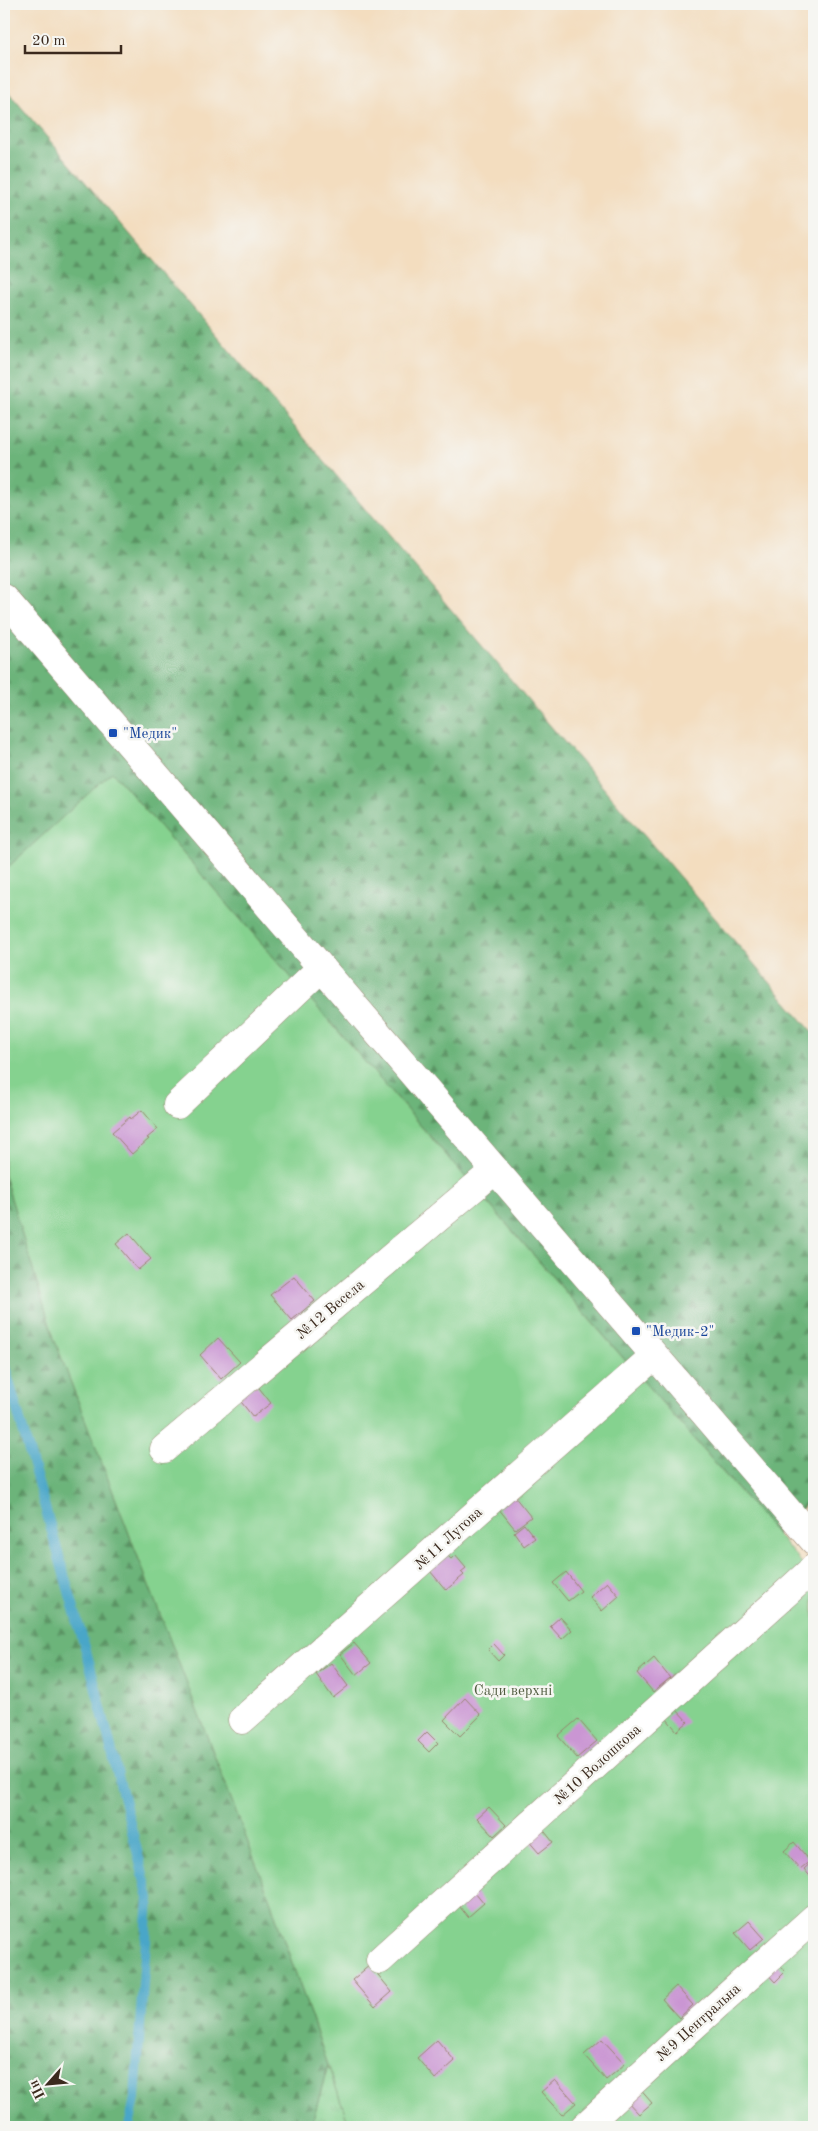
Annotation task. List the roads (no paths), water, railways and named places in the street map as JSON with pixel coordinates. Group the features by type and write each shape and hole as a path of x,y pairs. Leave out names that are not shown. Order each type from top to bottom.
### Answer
{"street":[{"path":"4,598 814,1541"},
{"path":"178,1106 321,968"},
{"name":"№12 Весела","path":"164,1449 495,1170"},
{"name":"№11 Лугова","path":"242,1720 654,1356"},
{"name":"№10 Волошкова","path":"380,1960 814,1568"},
{"name":"№9 Центральна","path":"584,2127 814,1918"}],"waterway":[{"path":"4,1364 90,1665 149,1898 135,2098 129,2127"}],"place":[{"name":"\"Медик\"","path":"113,733"},
{"name":"\"Медик-2\"","path":"636,1331"}],"park label":[{"name":"Сади верхні","path":"513,1690"}]}
